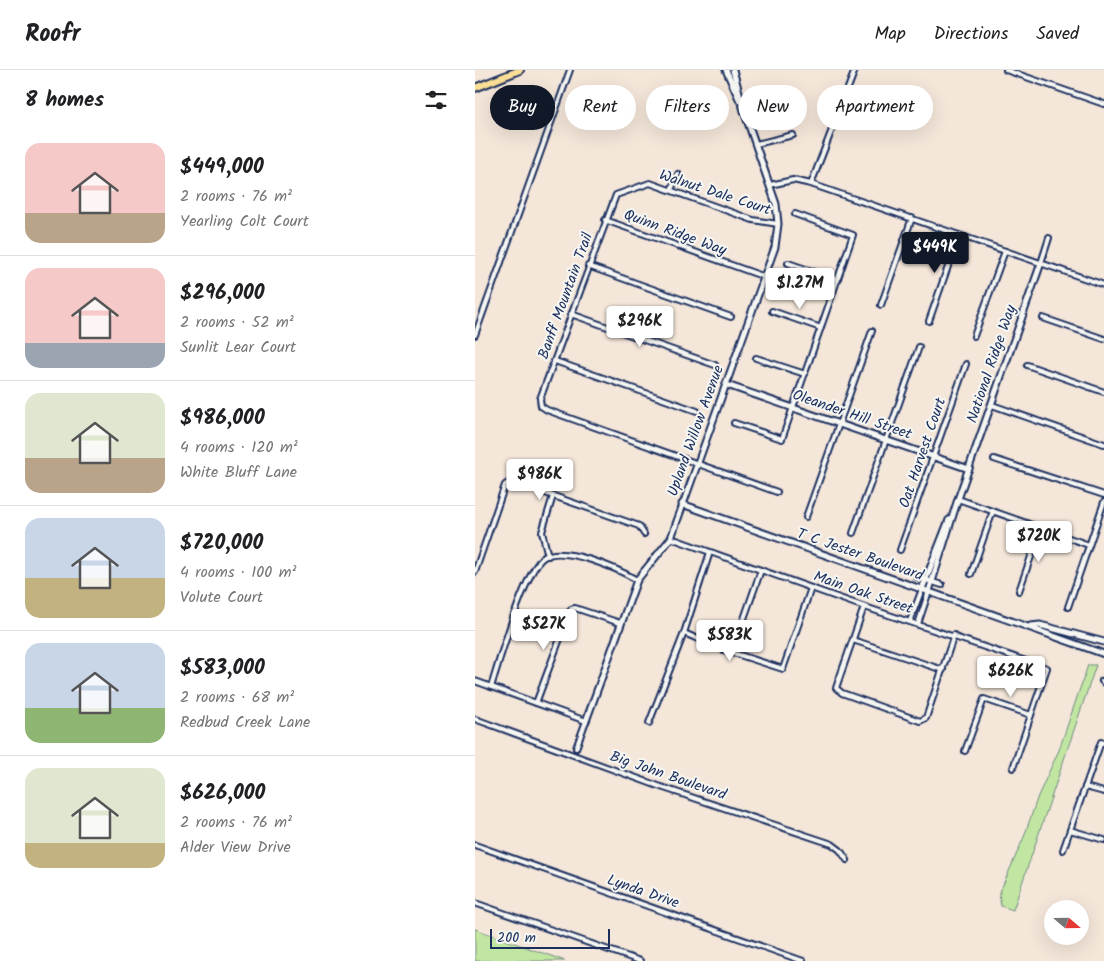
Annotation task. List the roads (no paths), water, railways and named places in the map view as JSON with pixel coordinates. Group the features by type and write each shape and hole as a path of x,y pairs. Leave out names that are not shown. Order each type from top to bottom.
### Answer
{"main road":[{"path":"475,88 518,70"}],"street":[{"path":"475,335 570,70"},
{"name":"Upland Willow Avenue","path":"726,70 739,100"},
{"name":"Upland Willow Avenue","path":"733,70 739,92"},
{"path":"811,184 855,70"},
{"path":"1006,70 1104,104"},
{"name":"Upland Willow Avenue","path":"576,748 637,580 671,538 775,247 778,224 776,204 751,130"},
{"path":"756,144 793,135"},
{"path":"671,190 677,174"},
{"path":"770,184 793,180 811,184 1104,285"},
{"name":"Walnut Dale Court","path":"616,195 650,184 753,220 778,224"},
{"name":"Banff Mountain Trail","path":"616,195 605,220 540,399 541,406 547,410 697,464"},
{"path":"734,423 782,439 853,235 795,214"},
{"path":"881,305 912,218"},
{"name":"Quinn Ridge Way","path":"605,220 765,277"},
{"path":"929,320 959,235"},
{"name":"National Ridge Way","path":"910,621 969,469 1049,238"},
{"path":"974,336 1005,251"},
{"path":"788,263 838,280"},
{"path":"588,266 731,318"},
{"path":"772,311 821,328"},
{"path":"571,314 715,365"},
{"path":"1043,318 1104,339"},
{"path":"806,517 872,331"},
{"path":"853,533 919,347"},
{"path":"756,358 805,374"},
{"path":"555,361 697,411"},
{"name":"Oat Harvest Court","path":"900,550 966,364"},
{"path":"1027,365 1104,392"},
{"name":"Oleander Hill Street","path":"727,385 969,469"},
{"path":"992,405 1104,444"},
{"path":"994,459 1104,495"},
{"path":"697,464 777,492"},
{"path":"475,572 477,559 505,485 511,481 639,526 644,534"},
{"path":"548,556 542,532 553,496"},
{"path":"958,499 1089,545"},
{"name":"National Ridge Way","path":"918,624 958,499"},
{"path":"1068,607 1104,502"},
{"name":"T C Jester Boulevard","path":"682,504 1030,626 1104,654"},
{"path":"971,574 993,511"},
{"path":"1019,591 1041,528"},
{"name":"Main Oak Street","path":"671,538 864,607 954,635 1047,668 1031,715"},
{"path":"649,723 684,633 710,552"},
{"path":"491,687 532,571 537,564 548,556 564,553 637,580"},
{"path":"732,653 761,570"},
{"name":"T C Jester Boulevard","path":"917,577 942,586"},
{"path":"684,633 732,653 783,669 811,588"},
{"path":"864,607 837,685 839,691 923,720 943,670 954,635"},
{"path":"536,703 571,609 575,608 620,623"},
{"name":"T C Jester Boulevard","path":"1030,626 1040,625 1104,642"},
{"path":"853,640 943,670"},
{"path":"1093,650 1097,640"},
{"path":"475,681 586,721"},
{"path":"965,751 984,699 1031,715 1013,768"},
{"name":"Big John Boulevard","path":"475,719 661,787 832,844 841,850 847,860"},
{"path":"1063,850 1101,742 1104,743"},
{"path":"1085,786 1104,792"},
{"path":"1070,830 1104,840"},
{"name":"Lynda Drive","path":"475,845 803,961"},
{"path":"475,903 640,961"}]}
